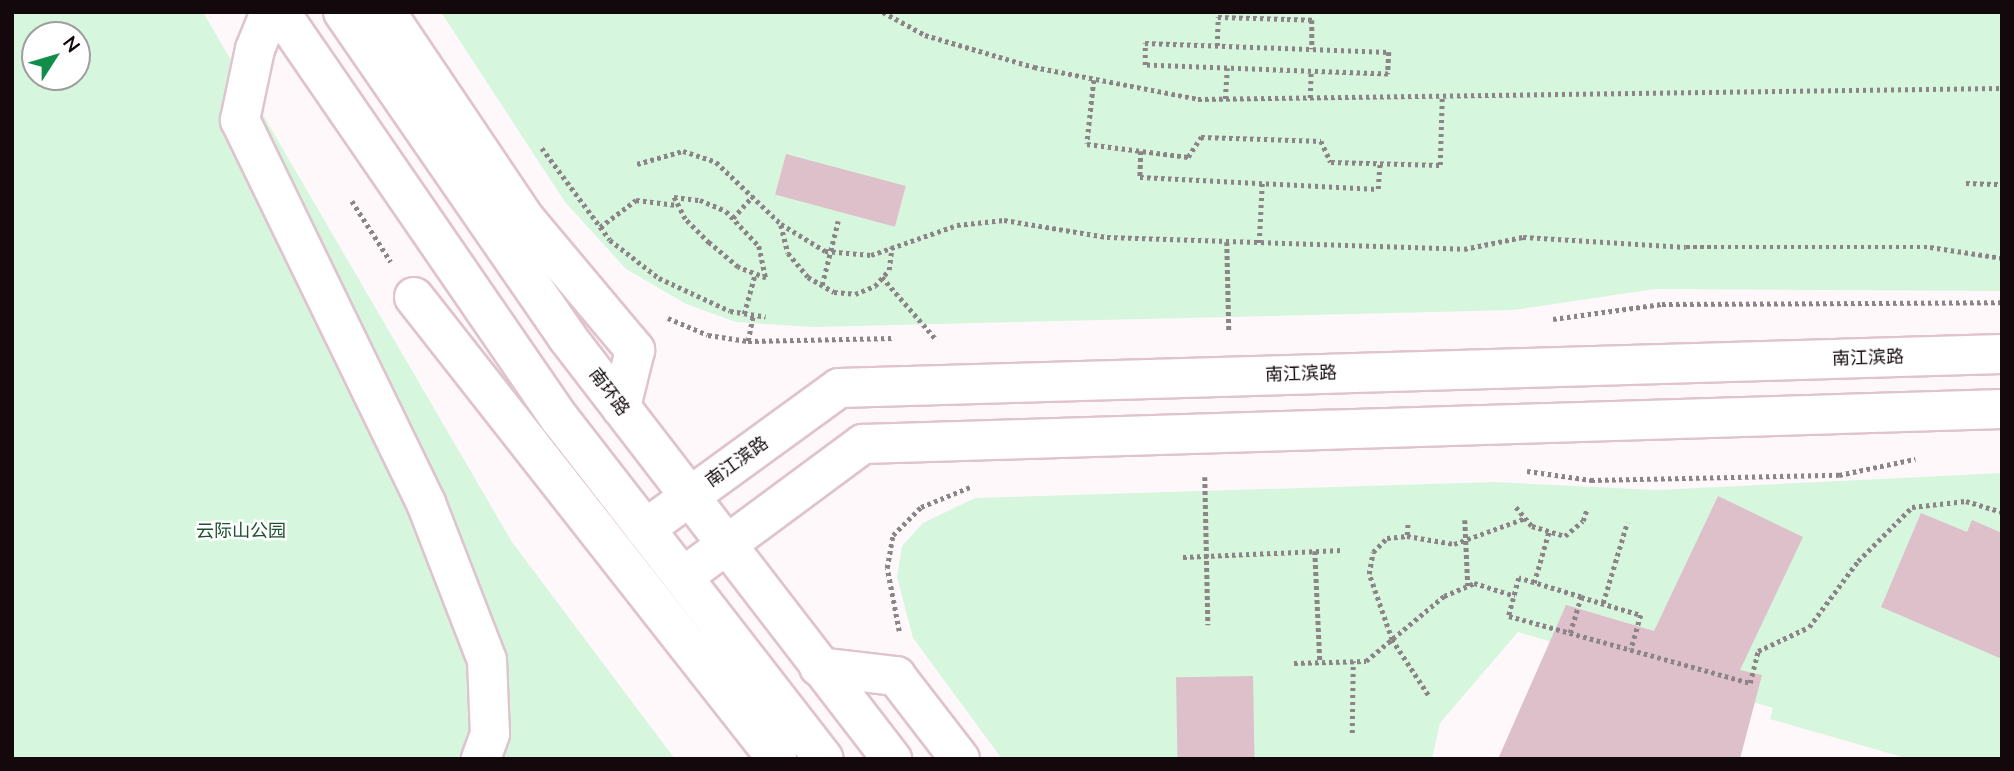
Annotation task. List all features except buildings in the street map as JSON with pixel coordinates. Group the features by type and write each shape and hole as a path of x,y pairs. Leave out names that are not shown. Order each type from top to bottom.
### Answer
{"main road":[{"path":"270,12 255,49 240,120 426,503 487,660 490,734 481,759"},
{"path":"280,12 560,419 824,759"},
{"name":"南环路","path":"343,12 567,337 892,759"},
{"path":"386,12 526,220 635,350 621,407"},
{"path":"414,297 778,759"},
{"name":"南江滨路","path":"645,528 839,388 2002,354"},
{"path":"683,577 863,444 2002,409"},
{"path":"819,667 896,676 960,759"}],"path":[{"path":"883,12 925,35 1094,80 1198,99 2002,88"},
{"path":"1287,12 1287,19"},
{"path":"1217,46 1218,17 1247,15 1312,20 1312,49"},
{"path":"1145,43 1312,49 1389,52 1388,74 1144,65 1145,43"},
{"path":"1225,99 1227,68"},
{"path":"1310,98 1311,71"},
{"path":"1094,80 1087,144 1188,158 1201,137 1321,141 1331,162 1440,165 1442,96"},
{"path":"542,148 600,227 659,278 744,314 766,317"},
{"path":"637,164 683,150 716,162 781,224 833,252 871,255 957,225 1004,220 1107,237 1227,242 1464,249 1523,237 1686,247 1930,247 2002,258"},
{"path":"1141,151 1140,177 1378,189 1380,163"},
{"path":"1259,243 1262,183"},
{"path":"1966,183 2002,184"},
{"path":"733,218 753,196"},
{"path":"674,197 700,200 733,218 759,246 765,278 738,267 709,243 677,205 674,197"},
{"path":"600,227 635,200 677,205"},
{"path":"822,285 833,252 838,220"},
{"path":"781,224 789,253 808,277 822,285 855,294 875,286 889,270 892,247"},
{"path":"1227,242 1229,332"},
{"path":"744,314 755,274"},
{"path":"882,277 934,338"},
{"path":"1543,321 1662,304 2002,302"},
{"path":"748,341 753,316"},
{"path":"665,317 708,335 748,341 908,338"},
{"path":"1216,332 1243,332"},
{"path":"921,338 948,337"},
{"path":"1517,470 1591,480 1839,475 1918,458"},
{"path":"1192,476 1219,475"},
{"path":"1205,476 1208,625"},
{"path":"900,635 887,568 893,535 921,507 981,483"},
{"path":"1631,650 1641,615 1519,579 1509,616 1631,650 1750,683 1758,651 1809,627 1858,561 1912,507 1966,500 2002,512"},
{"path":"1516,507 1532,526 1564,536 1583,521 1587,509"},
{"path":"1428,695 1392,639 1369,574 1373,552 1387,538 1407,536 1454,544 1526,518"},
{"path":"1465,520 1468,586"},
{"path":"1407,536 1408,522"},
{"path":"1603,603 1627,523"},
{"path":"1534,583 1549,531"},
{"path":"1182,557 1342,550"},
{"path":"1315,551 1320,662"},
{"path":"1294,663 1366,662 1444,596 1474,583 1515,596"},
{"path":"1570,633 1581,597"},
{"path":"1352,733 1353,662"}],"green space":[{"name":"云际山公园","path":"12,12 203,12 512,542 675,759 12,759"},
{"path":"441,12 2002,12 2002,291 1655,289 1514,310 815,327 736,322 686,304 626,269 565,202"},
{"path":"2002,473 2002,759 1909,759 1770,719 1773,708 1518,632 1440,723 1432,759 1002,759 913,638 897,577 902,546 923,523 975,498 1494,482 1656,490"}]}
